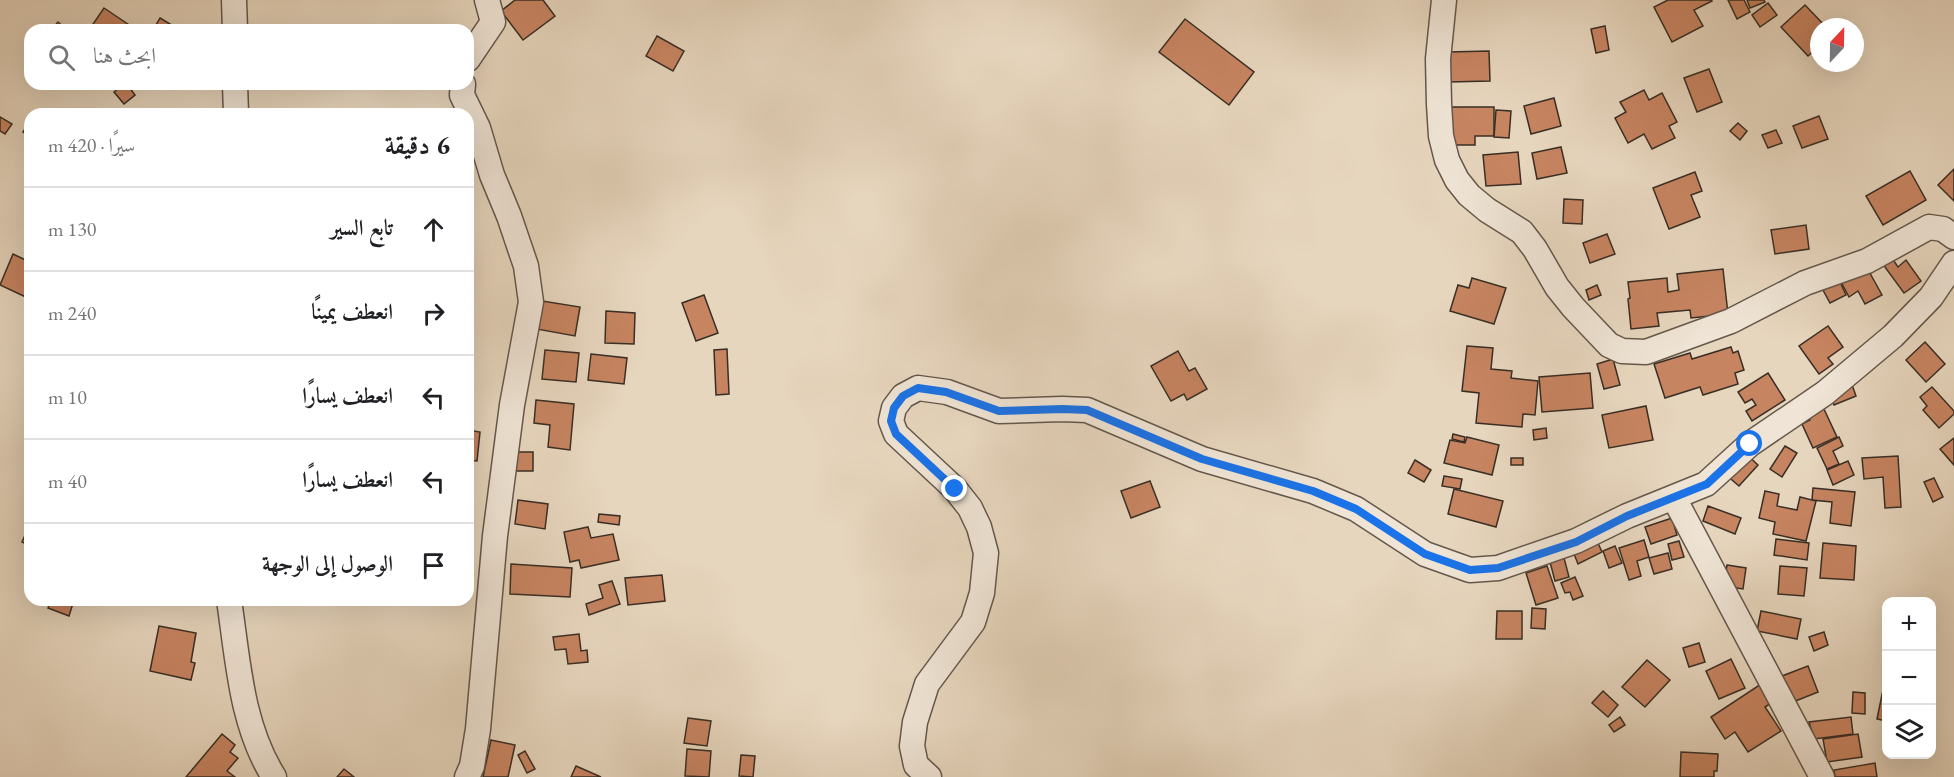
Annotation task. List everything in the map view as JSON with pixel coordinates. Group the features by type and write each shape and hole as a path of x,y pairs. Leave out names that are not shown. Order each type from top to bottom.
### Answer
{"street":[{"path":"234,0 235,24"},
{"path":"474,50 493,22 487,0"},
{"path":"1444,0 1438,59 1441,136 1447,160 1457,180 1469,195 1487,210 1522,232 1562,293 1609,345 1622,351 1646,352 1731,321 1805,284 1867,261 1929,227 1943,229 1954,237"},
{"path":"235,90 236,108"},
{"path":"462,90 462,95 468,108"},
{"path":"467,777 472,766 478,729 495,536 531,302 526,266 474,120"},
{"path":"928,777 916,765 912,746 915,722 927,684 973,622 982,593 986,553 979,526 970,508 955,489 896,434 891,421 894,408 903,396 918,388 946,392 999,411 1087,410 1202,459 1313,491 1356,509 1425,554 1470,570 1498,568 1576,542 1627,516 1707,484 1750,444 1825,393 1893,336 1931,297 1954,262"},
{"path":"1674,498 1822,777"},
{"path":"230,606 246,709 265,762 274,777"}],"building":[{"path":"515,0 543,0 555,16 523,40 501,11"},
{"path":"1668,0 1712,1 1694,10 1703,26 1672,42 1654,7"},
{"path":"1728,0 1744,0 1750,12 1737,19"},
{"path":"1747,0 1764,0 1765,2 1750,8"},
{"path":"1768,3 1777,15 1760,27 1752,15"},
{"path":"1805,5 1817,18 1810,18 1810,54 1808,56 1781,27"},
{"path":"104,8 128,24 93,24"},
{"path":"160,18 170,24 156,24"},
{"path":"1185,19 1254,72 1229,105 1159,52"},
{"path":"1605,26 1609,50 1596,53 1591,29"},
{"path":"657,36 684,51 673,71 646,56"},
{"path":"1489,51 1490,81 1448,82 1448,52"},
{"path":"1709,69 1722,102 1697,112 1684,78"},
{"path":"131,90 135,95 124,104 114,92"},
{"path":"1644,90 1649,100 1662,93 1677,122 1669,126 1675,138 1652,149 1644,134 1628,143 1615,118 1626,112 1620,102"},
{"path":"1554,98 1561,126 1531,134 1524,106"},
{"path":"1443,107 1494,107 1494,136 1475,136 1475,145 1449,145"},
{"path":"1496,110 1511,111 1509,138 1494,137"},
{"path":"1819,116 1828,139 1802,148 1793,126"},
{"path":"0,117 12,124 5,134 0,131"},
{"path":"1738,123 1747,131 1740,140 1730,131"},
{"path":"1776,130 1782,143 1768,148 1762,135"},
{"path":"1561,147 1567,173 1537,179 1532,153"},
{"path":"1518,152 1521,184 1486,186 1483,155"},
{"path":"1954,169 1954,201 1938,185"},
{"path":"1910,171 1926,200 1883,225 1866,196"},
{"path":"1695,172 1702,191 1691,195 1700,217 1669,229 1653,188"},
{"path":"1564,199 1583,200 1582,224 1563,223"},
{"path":"1806,225 1809,249 1775,254 1771,230"},
{"path":"1607,234 1615,254 1590,263 1583,243"},
{"path":"13,254 24,259 24,296 0,285"},
{"path":"1891,257 1898,267 1906,260 1921,281 1904,293 1882,263"},
{"path":"1866,266 1882,295 1865,304 1858,291 1849,297 1840,280"},
{"path":"1723,269 1728,314 1691,318 1690,310 1657,313 1659,326 1631,329 1628,282 1667,278 1668,292 1679,290 1677,274"},
{"path":"1472,278 1506,288 1494,324 1450,311 1458,285 1469,288"},
{"path":"1840,282 1846,295 1830,303 1823,290"},
{"path":"1597,285 1601,295 1589,300 1586,290"},
{"path":"704,295 718,333 696,341 682,303"},
{"path":"536,300 580,307 575,336 531,328"},
{"path":"606,311 635,313 634,344 605,343"},
{"path":"1828,326 1843,347 1828,358 1833,364 1819,374 1799,346"},
{"path":"1925,342 1945,364 1926,382 1906,360"},
{"path":"1467,346 1493,348 1491,369 1512,371 1511,378 1538,381 1535,415 1523,414 1522,427 1476,423 1479,393 1462,391"},
{"path":"1731,347 1733,353 1738,351 1744,370 1735,373 1738,384 1703,395 1700,387 1665,398 1654,364 1690,353 1692,359"},
{"path":"727,349 729,394 716,395 714,350"},
{"path":"545,350 579,353 576,382 542,379"},
{"path":"1178,351 1189,371 1195,368 1207,389 1187,400 1184,394 1171,401 1151,366"},
{"path":"591,354 627,358 624,384 588,380"},
{"path":"1613,359 1620,385 1604,389 1597,364"},
{"path":"1590,373 1593,408 1542,412 1539,377"},
{"path":"1768,373 1785,400 1752,421 1746,411 1756,405 1752,399 1745,403 1738,392"},
{"path":"1851,382 1856,396 1834,405 1829,391"},
{"path":"1932,387 1954,411 1954,414 1939,428 1923,410 1927,406 1920,397"},
{"path":"536,400 574,404 570,450 548,447 550,425 534,423"},
{"path":"1646,406 1653,440 1609,448 1602,415"},
{"path":"1823,407 1837,437 1813,448 1802,424 1810,420 1807,414"},
{"path":"1546,428 1547,438 1534,440 1533,430"},
{"path":"474,431 480,432 477,461 474,461"},
{"path":"1453,434 1465,437 1464,442 1452,439"},
{"path":"1467,437 1499,445 1492,475 1444,463 1450,440 1465,443"},
{"path":"1839,437 1843,446 1833,451 1839,464 1827,469 1817,448"},
{"path":"1954,438 1954,465 1940,449"},
{"path":"1785,446 1797,453 1782,477 1770,469"},
{"path":"509,452 533,452 533,471 509,471"},
{"path":"1744,452 1758,465 1739,486 1725,474"},
{"path":"1898,456 1901,507 1885,508 1883,477 1864,479 1862,458"},
{"path":"1511,458 1523,458 1523,465 1511,465"},
{"path":"1415,460 1431,470 1424,482 1408,473"},
{"path":"1848,461 1854,475 1833,485 1827,470"},
{"path":"1444,476 1462,479 1460,489 1442,486"},
{"path":"1934,478 1943,497 1933,502 1924,482"},
{"path":"1150,481 1160,507 1131,518 1121,491"},
{"path":"1813,488 1855,492 1851,526 1830,523 1832,502 1812,500"},
{"path":"1454,489 1503,501 1496,527 1448,514"},
{"path":"1765,491 1779,494 1777,506 1797,510 1800,497 1816,501 1806,541 1773,534 1775,522 1759,518"},
{"path":"518,500 548,504 545,529 515,524"},
{"path":"1708,506 1741,518 1735,534 1703,521"},
{"path":"599,514 620,516 619,525 598,522"},
{"path":"1672,518 1677,535 1651,544 1645,527"},
{"path":"588,527 591,538 613,534 619,560 581,568 579,560 570,562 564,532"},
{"path":"1776,539 1809,543 1807,560 1774,555"},
{"path":"1644,540 1649,557 1637,561 1641,576 1629,580 1619,548"},
{"path":"1679,541 1684,557 1672,560 1668,544"},
{"path":"1598,543 1602,552 1578,564 1574,554"},
{"path":"1823,543 1856,546 1854,580 1820,578"},
{"path":"1615,546 1622,563 1609,568 1603,551"},
{"path":"1668,553 1672,569 1654,574 1649,558"},
{"path":"1564,558 1569,577 1555,581 1550,562"},
{"path":"511,564 572,568 570,597 510,594"},
{"path":"1727,565 1746,568 1743,589 1724,586"},
{"path":"1547,566 1558,598 1536,605 1526,573"},
{"path":"1780,566 1807,568 1804,596 1778,594"},
{"path":"662,575 665,601 628,605 625,578"},
{"path":"1575,577 1583,596 1573,600 1570,592 1565,593 1561,583"},
{"path":"612,581 620,604 589,615 586,604 603,598 599,585"},
{"path":"49,606 72,606 69,616 48,608"},
{"path":"1532,608 1546,609 1545,629 1531,628"},
{"path":"1497,611 1522,611 1522,639 1496,639"},
{"path":"1761,611 1801,619 1797,639 1757,631"},
{"path":"159,626 196,633 191,662 195,663 191,680 150,671"},
{"path":"1824,632 1828,645 1814,651 1809,637"},
{"path":"579,634 581,651 587,650 588,662 568,664 566,649 555,650 553,637"},
{"path":"1699,643 1705,662 1689,667 1683,648"},
{"path":"1731,659 1745,688 1719,699 1706,671"},
{"path":"1647,660 1670,680 1645,707 1622,687"},
{"path":"1808,666 1818,692 1793,702 1782,676"},
{"path":"1761,684 1773,702 1765,707 1781,731 1748,752 1735,732 1725,739 1711,717"},
{"path":"1603,691 1618,705 1608,717 1592,703"},
{"path":"1853,692 1865,693 1865,714 1852,713"},
{"path":"1882,695 1882,720 1877,719"},
{"path":"1620,717 1625,725 1614,732 1609,725"},
{"path":"1851,717 1853,734 1814,739 1809,722"},
{"path":"688,718 711,721 707,746 684,743"},
{"path":"222,734 235,745 230,752 238,758 227,771 235,777 186,777"},
{"path":"1858,734 1862,757 1827,762 1823,739"},
{"path":"491,740 515,745 508,777 483,777"},
{"path":"687,749 711,751 709,777 685,776"},
{"path":"525,751 535,769 527,773 518,755"},
{"path":"1681,752 1718,754 1717,771 1714,771 1714,777 1680,777"},
{"path":"741,755 755,756 753,777 739,776"},
{"path":"1875,763 1877,777 1835,777 1834,770"},
{"path":"576,766 601,777 571,777"},
{"path":"344,769 354,777 337,777"}],"route":[{"path":"955,489 896,434 891,421 894,408 903,396 918,388 946,392 999,411 1087,410 1202,459 1313,491 1356,509 1425,554 1470,570 1498,568 1576,542 1627,516 1707,484 1750,444"}]}
